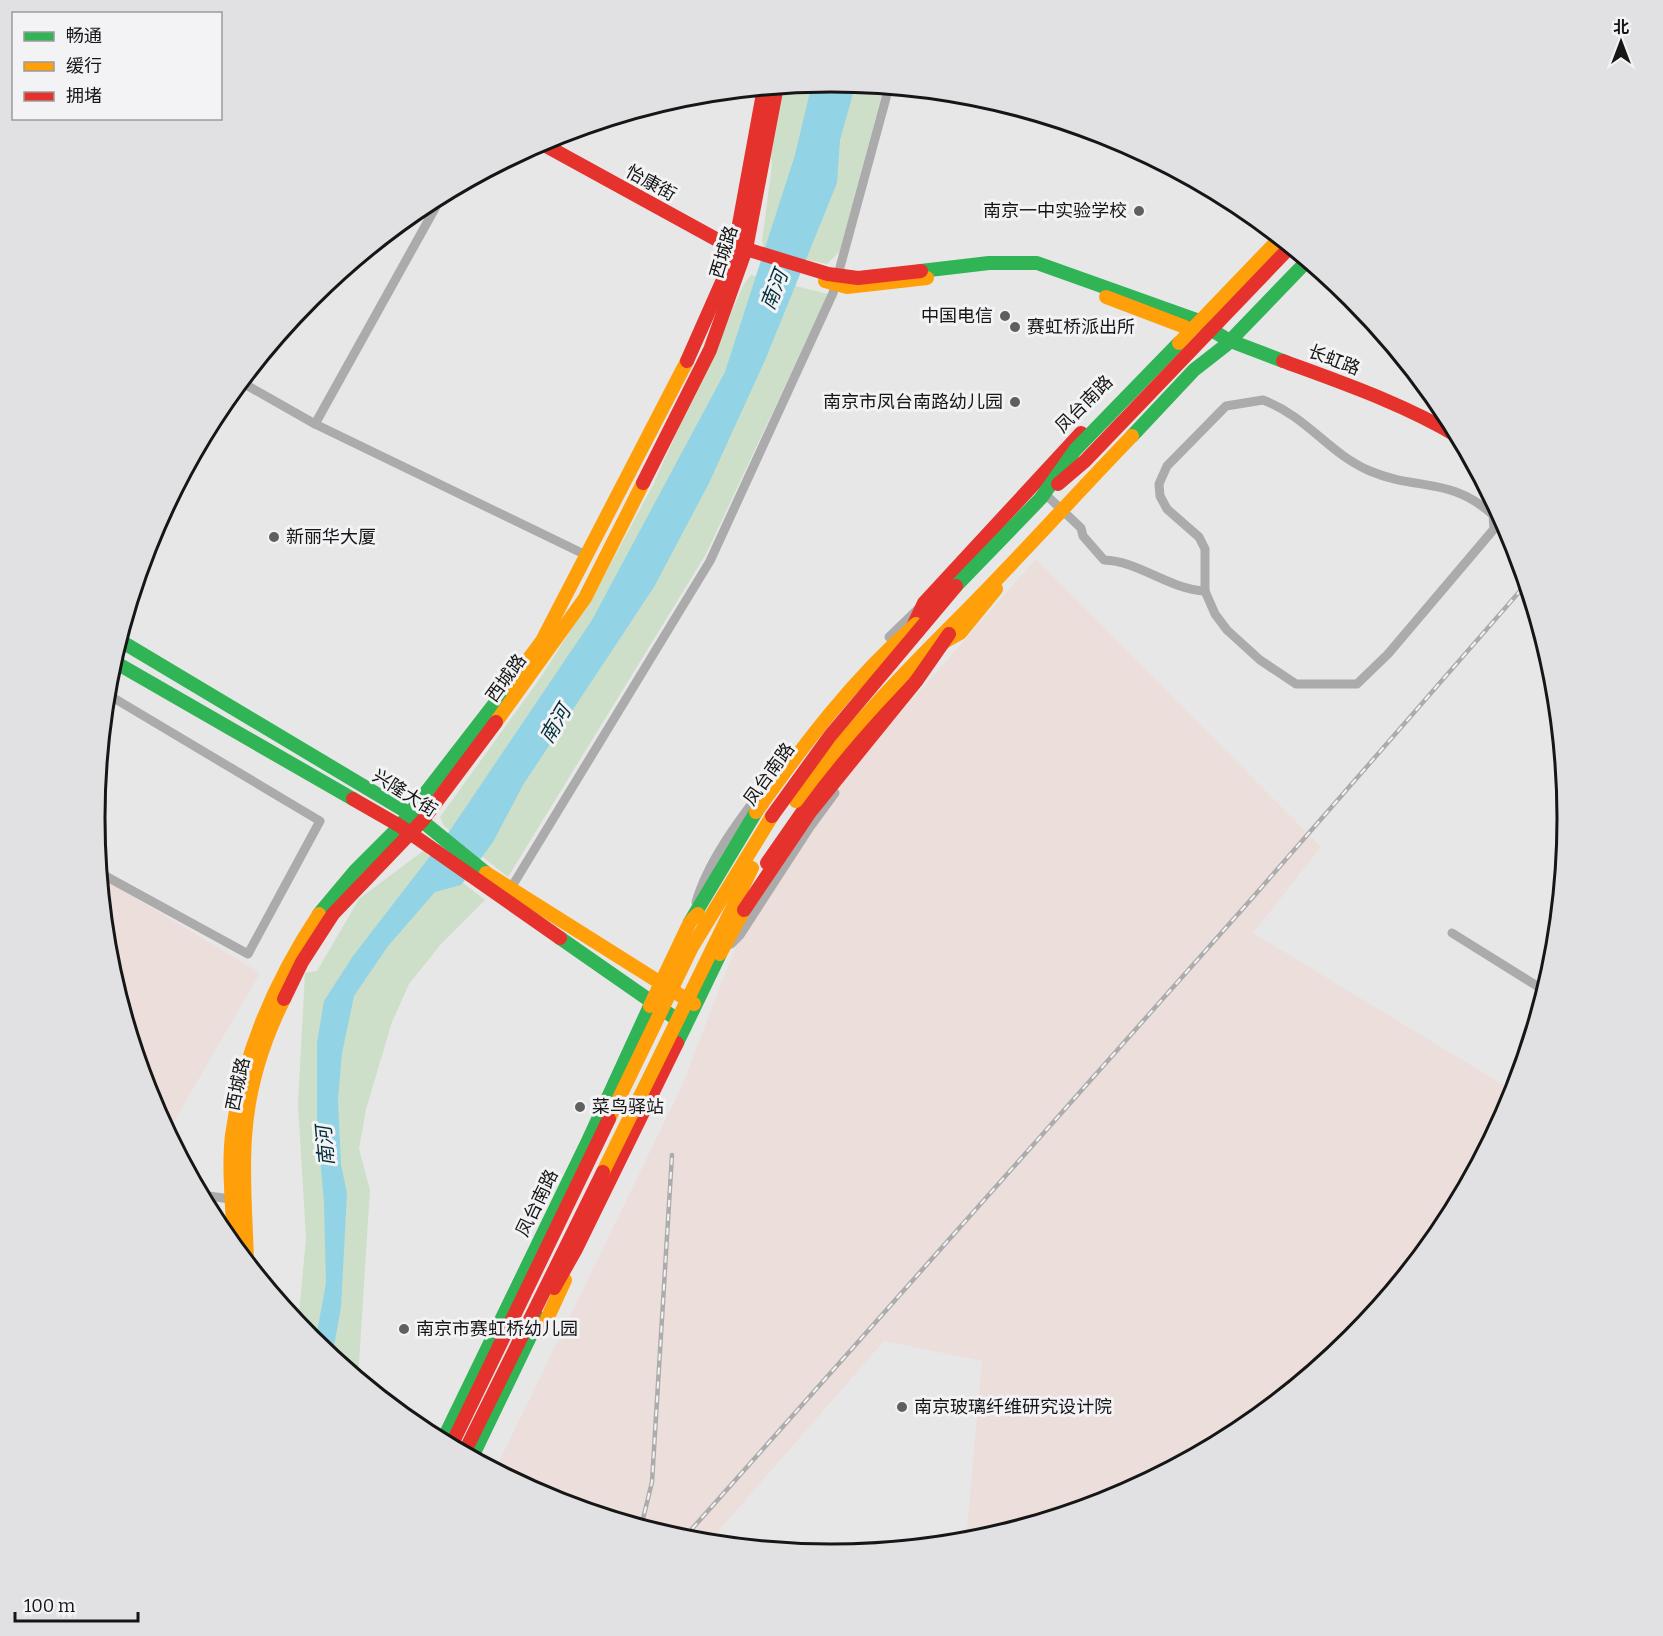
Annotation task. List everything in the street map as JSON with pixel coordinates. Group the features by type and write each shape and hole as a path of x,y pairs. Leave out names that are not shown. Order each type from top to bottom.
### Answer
{"main road":[{"name":"西城路","path":"235,1233 250,1099 274,1022 302,962 359,876 410,824 527,680 585,598 710,350 744,254 775,94"},
{"name":"西城路","path":"410,824 542,641 744,254 763,95"},
{"name":"怡康街","path":"550,148 744,254 837,279"},
{"name":"凤台南路","path":"446,1433 588,1141 690,922 706,906 750,830 792,769 912,630 929,605 1033,482 1270,239"},
{"name":"凤台南路","path":"455,1439 708,918 763,828 837,728 915,638 929,605 1041,498 1075,450 1276,243"},
{"path":"1041,498 1085,461 1286,252"},
{"path":"1194,370 1215,340 1293,257"},
{"name":"长虹路","path":"837,279 988,262 1037,262 1228,340 1368,392 1445,428"},
{"path":"1194,370 1227,345 1304,266"},
{"path":"720,954 724,934 809,798 848,747 932,649 960,633 1065,512 1228,340 1304,266"},
{"name":"凤台南路","path":"467,1447 564,1254 744,882 772,834 844,740 925,648 959,618 1194,370"},
{"path":"690,922 756,812 817,731 887,647 929,605"},
{"path":"475,1451 558,1280 576,1249 687,1026 720,954 744,910 821,796 917,680 959,618"},
{"name":"兴隆大街","path":"126,645 410,824 687,1026"},
{"name":"兴隆大街","path":"121,666 410,824"},
{"name":"兴隆大街","path":"482,877 511,888 696,1005"},
{"name":"西城路","path":"239,1200 245,1246"},
{"path":"483,1455 565,1281 576,1249"}],"street":[{"path":"511,888 710,561 837,279 887,94"},
{"path":"315,424 434,210"},
{"path":"248,386 315,424 588,556"},
{"path":"1490,513 1476,500 1440,486 1396,479 1369,470 1333,448 1285,409 1263,400 1226,406 1167,466 1159,484 1160,496 1167,509 1194,531 1205,549 1205,591 1227,630 1286,679 1296,684 1349,686 1357,684 1373,670 1494,529 1493,519"},
{"path":"1033,482 1081,528 1083,536 1104,560 1114,560 1167,583 1191,590 1205,591"},
{"path":"108,877 248,954 320,821 115,699"},
{"path":"1452,933 1538,986"},
{"path":"211,1196 239,1200"}],"shaded area":[{"path":"1036,559 1321,847 1253,933 1506,1087 1483,1139 1436,1222 1408,1260 1378,1297 1311,1364 1235,1422 1195,1447 1153,1470 1065,1506 1020,1520 967,1532 982,1361 884,1341 715,1535 643,1520 598,1506 510,1470 498,1464 682,1086 740,935 810,827 860,759"},
{"path":"108,882 260,973 173,1124 160,1096 130,1006 119,960"}],"green space":[{"path":"832,92 882,93 840,251 827,264 764,250 762,241 772,165 766,95"},
{"path":"751,275 828,294 706,554 508,877 444,826 440,817 541,677 600,584 653,485 744,284"},
{"path":"423,851 485,900 441,944 409,984 392,1022 366,1109 359,1149 370,1190 359,1369 299,1312 306,1238 298,1104 305,973 317,971 359,899"}],"water":[{"name":"南河","path":"810,92 853,92 840,140 837,183 766,358 709,483 654,587 523,785 493,842 461,885 435,892 388,946 354,996 342,1053 338,1099 341,1164 347,1194 341,1307 334,1347 317,1331 326,1283 324,1203 317,1122 317,1043 324,1001 353,956 451,829 592,620 725,372 795,155"}],"railway":[{"path":"690,1531 1247,904 1521,590"},
{"path":"643,1520 652,1482 672,1155"}],"traffic: fast":[{"path":"921,271 989,263 1037,263 1194,319 1228,340 1283,361"},
{"path":"1132,436 1194,370 1226,345 1303,265"},
{"path":"956,586 1041,498 1075,450 1179,343"},
{"path":"127,644 422,821 486,873"},
{"path":"121,666 353,799"},
{"path":"319,914 355,871 400,826 509,685"},
{"path":"690,922 756,812"},
{"path":"560,938 685,1025"},
{"path":"677,1043 720,954 722,944"},
{"path":"446,1433 588,1141 650,1006"},
{"path":"475,1451 539,1318"}],"traffic: slow":[{"path":"1179,343 1275,243"},
{"path":"825,281 847,287 927,278"},
{"path":"1106,297 1185,327"},
{"path":"509,685 542,641 687,361"},
{"path":"796,801 874,706 1132,436"},
{"path":"496,722 585,598 643,483"},
{"path":"939,645 960,633 996,589"},
{"path":"756,812 830,713 871,667 916,624"},
{"path":"609,1119 692,947 772,816"},
{"path":"603,1172 752,868"},
{"path":"486,873 694,1004"},
{"path":"720,954 744,910"},
{"path":"233,1231 231,1148 244,1076 252,1047 275,992 319,914"},
{"path":"650,1006 690,922 698,914"},
{"path":"247,1249 244,1168 249,1102 269,1032 284,999"},
{"path":"541,1332 565,1280"}],"traffic: jam":[{"path":"643,483 710,350 746,249 775,94"},
{"path":"687,361 733,257 763,95"},
{"path":"550,148 734,249 746,249 828,274 858,278 921,271"},
{"path":"1058,484 1085,461 1286,252"},
{"path":"1283,361 1395,404 1445,429"},
{"path":"910,633 924,603 1081,433"},
{"path":"772,816 830,736 956,586"},
{"path":"744,910 810,812 917,680 949,634"},
{"path":"767,863 831,771 902,684"},
{"path":"284,999 302,962 333,914 422,821 496,722"},
{"path":"353,799 400,826 560,938"},
{"path":"554,1288 576,1249 677,1043"},
{"path":"455,1439 609,1119"},
{"path":"467,1447 603,1172"}],"place":[{"name":"南京一中实验学校","path":"1139,211"},
{"name":"中国电信","path":"1005,316"},
{"name":"赛虹桥派出所","path":"1015,327"},
{"name":"南京市凤台南路幼儿园","path":"1015,402"},
{"name":"新丽华大厦","path":"274,537"},
{"name":"菜鸟驿站","path":"580,1107"},
{"name":"南京市赛虹桥幼儿园","path":"404,1329"},
{"name":"南京玻璃纤维研究设计院","path":"902,1407"}]}
